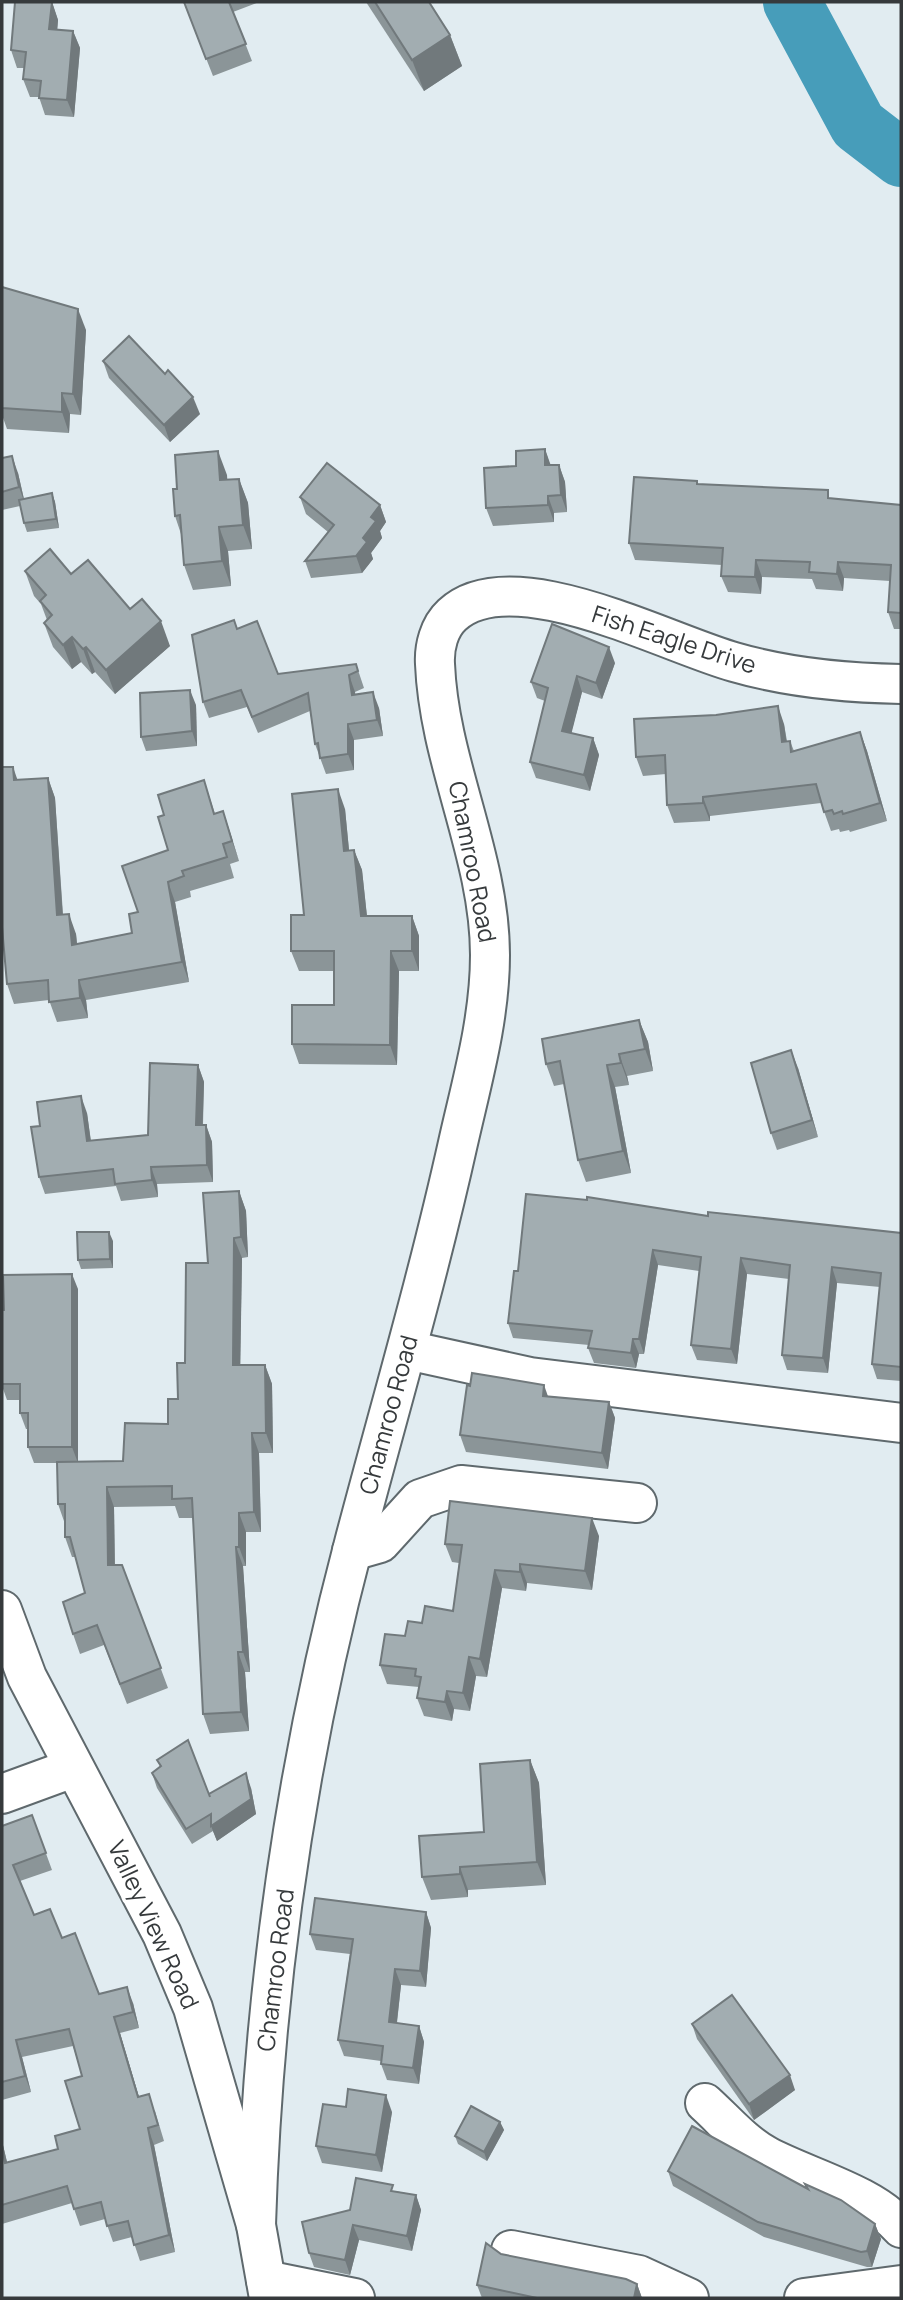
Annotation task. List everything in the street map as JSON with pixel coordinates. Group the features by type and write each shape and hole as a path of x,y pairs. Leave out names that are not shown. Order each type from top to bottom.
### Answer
{"street":[{"name":"Fish Eagle Drive","path":"452,615 477,601 505,594 563,603 731,662 769,671 836,683 901,684"},
{"name":"Chamroo Road","path":"256,2225 261,2095 280,1925 310,1726 352,1551 432,1258 485,1026 490,986 487,911 441,715 434,660 437,639 452,615"},
{"path":"407,1350 530,1377 901,1423"},
{"path":"352,1551 380,1543 420,1499 461,1485 637,1503"},
{"name":"Valley View Road","path":"2,1610 27,1677 162,1934 193,2008 256,2225 268,2289"},
{"path":"2,1794 73,1768"},
{"path":"705,2103 741,2138 766,2155 870,2204 901,2228"},
{"path":"511,2250 639,2275 689,2298"},
{"path":"804,2298 901,2285"},
{"path":"268,2289 355,2298"}],"building":[{"path":"15,2 52,2 49,29 73,31 67,100 39,98 41,81 23,79 26,52 11,50"},
{"path":"184,2 229,2 246,44 206,59"},
{"path":"375,2 429,2 450,35 412,60"},
{"path":"2,287 78,309 73,394 62,393 62,412 2,408"},
{"path":"129,336 165,374 168,370 193,397 164,425 103,361"},
{"path":"545,449 545,465 559,465 561,495 548,496 548,505 486,508 484,468 516,466 516,451"},
{"path":"218,451 220,480 239,479 243,525 219,527 222,561 184,565 180,515 175,516 175,455"},
{"path":"12,456 19,487 2,492 2,458"},
{"path":"327,463 380,505 371,517 376,521 363,538 367,542 356,556 305,561 334,525 300,497"},
{"path":"634,477 697,481 697,484 828,490 828,498 901,505 901,613 888,612 891,565 838,562 837,574 809,572 810,562 756,560 755,577 721,576 723,548 629,543"},
{"path":"52,493 56,519 24,523 19,500"},
{"path":"50,549 71,574 88,560 130,609 142,599 161,621 106,670 86,647 83,649 72,637 63,645 44,623 52,615 40,601 46,595 25,571"},
{"path":"234,620 237,629 257,621 278,674 356,664 358,671 349,675 352,695 373,692 377,720 348,724 348,754 320,758 318,743 315,744 308,693 252,717 241,690 203,702 192,635"},
{"path":"552,624 609,647 596,683 577,676 562,731 593,738 584,775 530,762 548,688 531,682"},
{"path":"190,690 192,731 141,737 140,693"},
{"path":"778,706 782,742 790,741 791,752 860,732 880,803 843,814 842,811 834,814 832,810 824,812 816,784 703,797 703,803 667,805 665,755 636,757 634,719 716,715"},
{"path":"2,767 13,767 14,780 48,778 57,915 69,914 72,945 132,933 129,914 138,912 122,866 168,850 158,817 164,815 158,795 204,780 214,814 223,811 232,841 223,844 227,857 182,871 184,876 168,882 182,962 79,980 80,998 49,1002 48,980 7,984 2,927"},
{"path":"338,789 344,851 354,850 361,916 412,916 412,951 391,951 390,1045 292,1044 292,1005 334,1005 334,951 291,951 291,915 304,915 292,794"},
{"path":"639,1020 645,1049 619,1054 621,1063 607,1065 623,1151 578,1160 560,1061 546,1064 542,1039"},
{"path":"791,1050 812,1120 771,1133 751,1063"},
{"path":"150,1063 198,1065 196,1125 206,1125 207,1165 151,1167 152,1180 115,1184 113,1169 39,1177 31,1127 40,1126 37,1102 81,1096 87,1141 148,1135"},
{"path":"239,1191 241,1237 234,1238 233,1365 265,1365 266,1433 252,1433 254,1512 239,1513 239,1547 236,1547 243,1652 238,1652 241,1712 203,1714 192,1498 172,1499 172,1486 107,1487 108,1565 122,1565 161,1668 120,1684 97,1625 73,1634 63,1602 85,1593 70,1537 65,1537 65,1504 58,1504 57,1462 123,1461 125,1423 168,1424 168,1399 178,1399 177,1363 185,1363 186,1263 208,1263 203,1193"},
{"path":"526,1194 587,1200 587,1197 708,1216 708,1212 901,1233 901,1367 872,1364 881,1273 832,1267 823,1358 782,1355 790,1265 741,1258 731,1349 691,1345 701,1257 653,1250 639,1339 633,1339 631,1353 588,1348 592,1331 508,1323 514,1271 518,1271"},
{"path":"77,1232 109,1232 110,1259 78,1260"},
{"path":"72,1274 72,1447 28,1447 28,1413 20,1413 20,1384 2,1384 3,1275"},
{"path":"472,1373 544,1385 543,1396 609,1402 602,1453 460,1435 467,1385 470,1386"},
{"path":"450,1501 592,1518 585,1571 520,1564 520,1572 495,1570 480,1659 469,1657 463,1693 447,1691 445,1702 417,1698 421,1677 415,1676 416,1669 380,1665 385,1634 405,1636 408,1621 422,1623 425,1606 453,1611 462,1545 445,1544"},
{"path":"188,1740 210,1797 209,1794 246,1773 251,1799 211,1826 211,1814 186,1829 152,1773 161,1766 157,1760"},
{"path":"530,1760 537,1862 460,1867 460,1874 422,1877 419,1836 484,1832 480,1764"},
{"path":"32,1815 46,1853 13,1865 34,1915 50,1909 62,1938 75,1933 99,1994 127,1987 133,2012 114,2017 138,2097 149,2094 158,2125 148,2128 169,2235 134,2245 128,2221 107,2226 101,2202 74,2209 67,2186 2,2205 2,2148 5,2163 58,2149 55,2136 80,2129 65,2081 82,2076 69,2029 16,2040 25,2076 2,2082 2,1826"},
{"path":"315,1898 426,1912 420,1971 395,1969 389,2022 419,2026 413,2068 381,2064 383,2046 338,2040 353,1939 310,1934"},
{"path":"732,1995 790,2075 749,2104 692,2024"},
{"path":"348,2089 386,2095 376,2155 316,2146 323,2104 346,2107"},
{"path":"471,2106 500,2122 484,2152 455,2136"},
{"path":"692,2126 808,2189 805,2184 841,2200 875,2224 867,2251 861,2252 758,2222 668,2171"},
{"path":"356,2178 393,2185 391,2191 416,2195 407,2236 353,2225 345,2260 309,2253 302,2222 350,2210"},
{"path":"486,2243 501,2254 626,2279 637,2284 634,2298 537,2298 477,2285"}],"waterway":[{"path":"792,2 858,125 901,158"}]}
